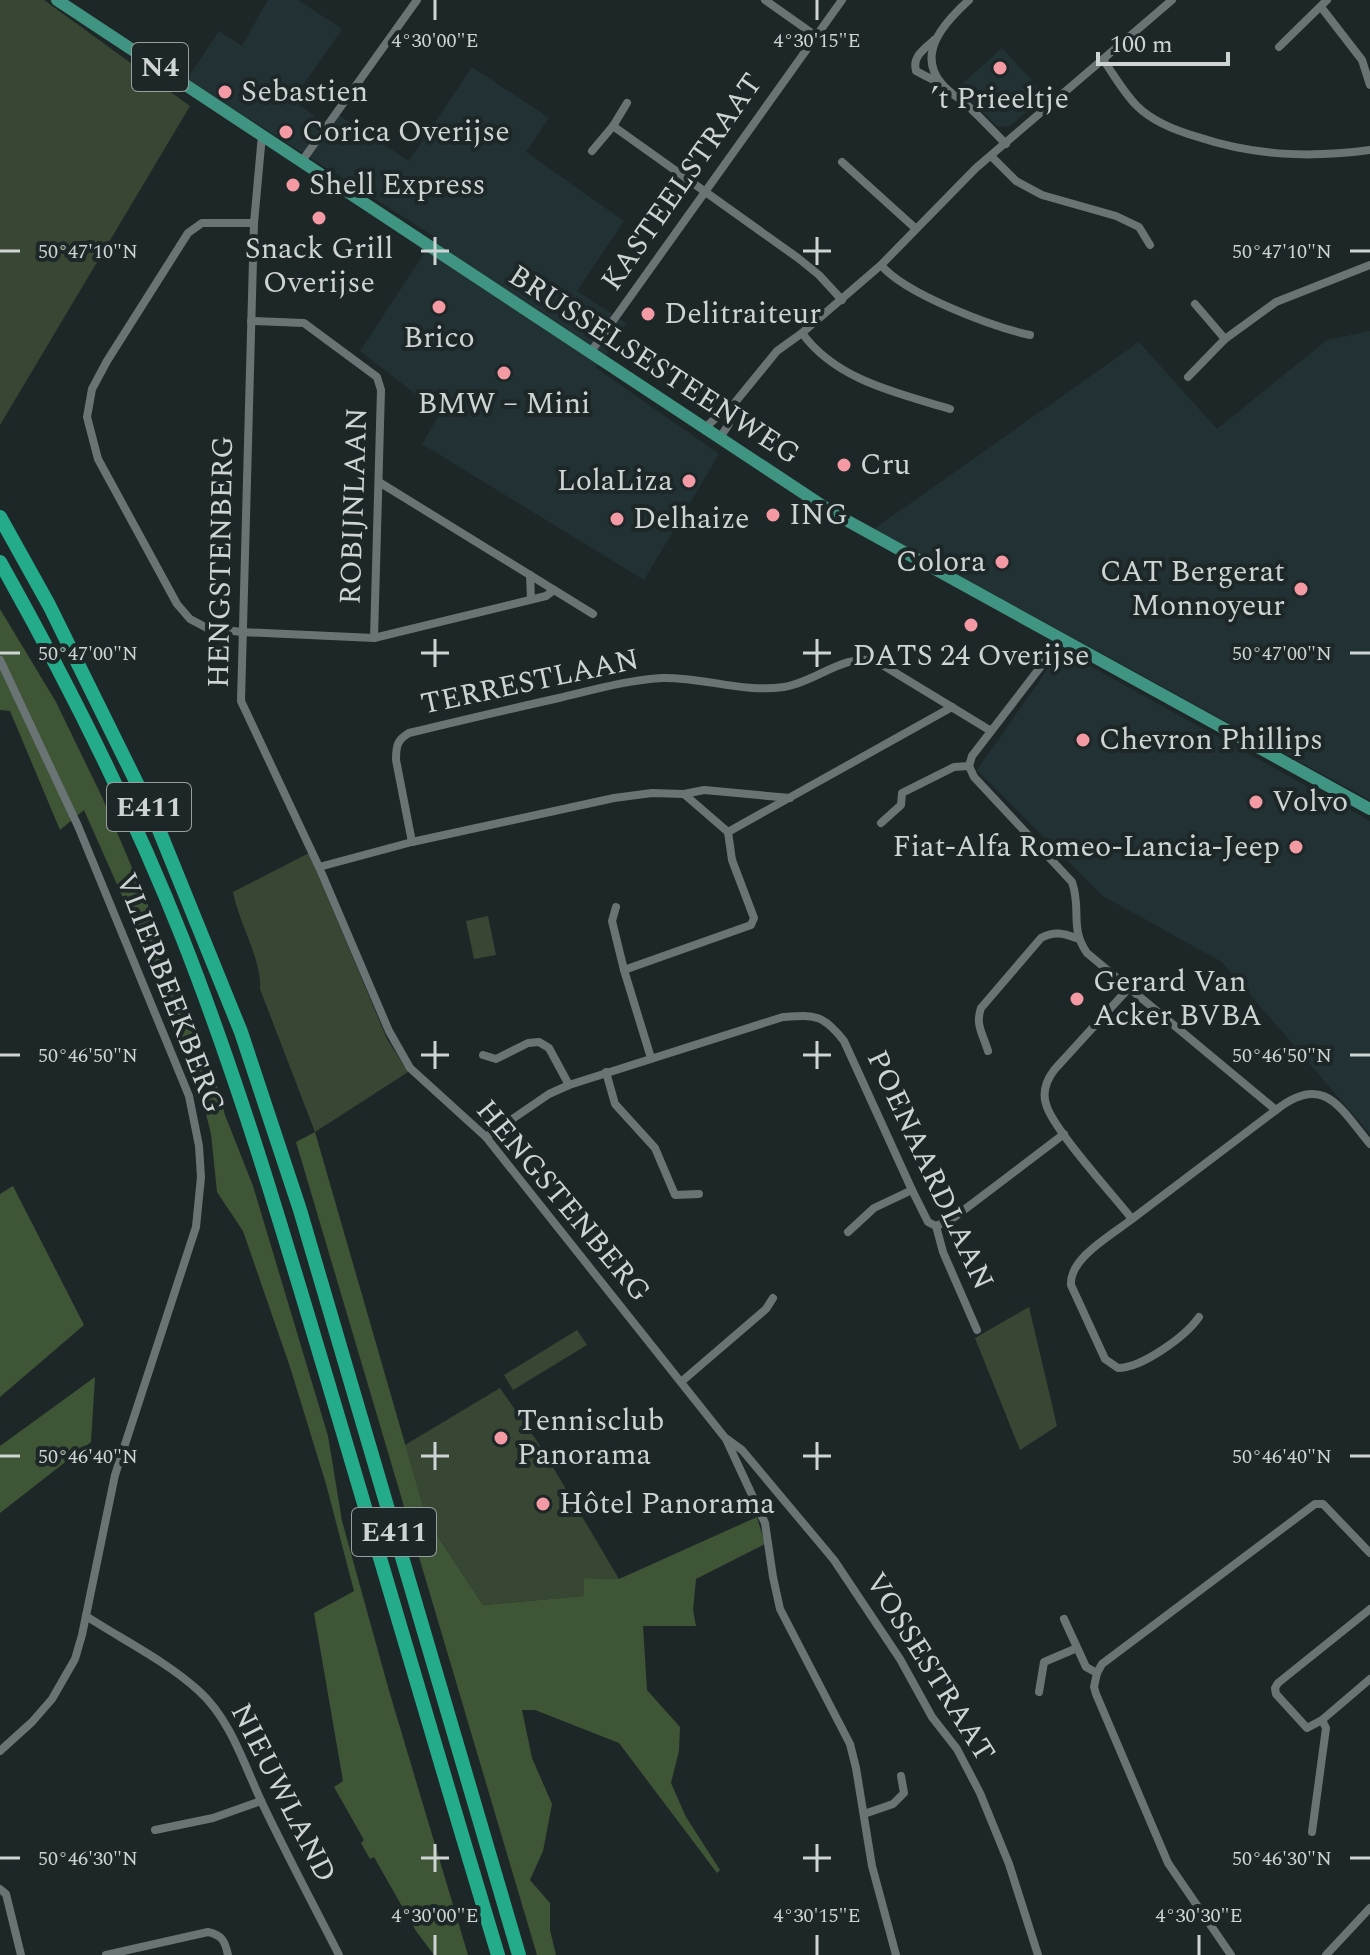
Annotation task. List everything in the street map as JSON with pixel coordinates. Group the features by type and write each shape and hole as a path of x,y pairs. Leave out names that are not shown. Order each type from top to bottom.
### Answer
{"highway":[{"name":"E411","path":"0,517 88,681 155,820 241,1032 300,1210 519,1955"},
{"name":"E411","path":"0,562 77,706 128,812 181,935 220,1037 279,1216 498,1955"}],"main road":[{"name":"BRUSSELSESTEENWEG","path":"57,0 835,514 1370,809"}],"street":[{"path":"302,161 417,0"},
{"path":"765,0 816,36"},
{"name":"KASTEELSTRAAT","path":"590,353 842,0"},
{"path":"969,0 916,58 916,71 943,85 1006,144"},
{"path":"704,429 721,413 728,411 777,351 842,300 991,156 1172,0"},
{"path":"1279,47 1324,4 1362,60 1370,85"},
{"path":"935,40 930,57 934,73 943,85"},
{"path":"1104,61 1138,106 1158,121 1183,132 1233,148 1267,154 1370,150"},
{"path":"592,151 627,103"},
{"path":"613,126 798,258 842,300"},
{"name":"HENGSTENBERG","path":"262,135 254,223 241,701 319,867 389,1031 410,1068 486,1137 726,1439 765,1523 780,1609 850,1744 872,1866 896,1955"},
{"path":"991,156 1016,181 1042,195 1116,216 1139,227 1150,245"},
{"path":"842,162 915,228"},
{"path":"254,223 202,223 195,226 180,242 92,389 87,417 98,459 177,604 190,619 207,628 374,638 546,596 554,590"},
{"path":"881,265 891,276 947,305 996,326 1030,335"},
{"path":"1188,377 1225,339 1276,302 1370,265"},
{"path":"1195,304 1225,339"},
{"name":"ROBIJNLAAN","path":"251,321 304,323 377,377 381,390 374,638"},
{"path":"802,333 812,348 847,372 880,388 950,409"},
{"path":"719,439 729,424 728,411"},
{"path":"379,482 593,614"},
{"path":"530,575 531,599"},
{"path":"1062,639 972,756 969,766 974,777 1072,882 1078,899 1076,938"},
{"name":"TERRESTLAAN","path":"412,842 396,760 396,746 400,739 409,733 614,685 662,678 754,689 785,687 813,679 862,657 876,661 991,731"},
{"name":"VLIERBEEKBERG","path":"0,660 78,826 189,1096 199,1146 200,1197 196,1227 115,1475 75,1659 52,1699 0,1751"},
{"path":"728,832 952,707"},
{"path":"881,823 901,805 902,793 954,767 969,766"},
{"path":"319,867 412,842 614,798 704,790 792,798"},
{"path":"624,970 751,925 754,918 732,860 728,832 684,794"},
{"path":"616,907 612,921 651,1058"},
{"path":"988,1051 978,1029 977,1019 981,1008 1041,938 1051,933 1063,933 1076,938 1087,953 1128,989 1276,1110"},
{"path":"1128,989 1049,1077 1045,1092 1046,1107 1064,1134 1132,1219"},
{"name":"POENAARDLAAN","path":"486,1137 549,1094 569,1085 783,1017 815,1015 831,1024 844,1041 912,1190 928,1222 936,1226 943,1252 977,1330"},
{"path":"483,1055 496,1059 528,1043 539,1042 549,1048 569,1085"},
{"path":"606,1072 615,1104 655,1148 675,1195 699,1194"},
{"path":"1199,1317 1189,1332 1136,1365 1118,1368 1105,1359 1071,1285 1071,1277 1077,1262 1292,1097 1305,1092 1318,1093 1335,1103 1370,1144"},
{"path":"936,1226 952,1219 1064,1134"},
{"path":"848,1232 874,1208 912,1190"},
{"path":"681,1382 766,1309 773,1298"},
{"name":"VOSSESTRAAT","path":"726,1439 742,1450 834,1560 900,1659 932,1717 957,1749 980,1793 1009,1864 1038,1955"},
{"path":"1231,1955 1168,1863 1096,1694 1097,1673 1102,1664 1315,1504 1323,1504 1370,1553"},
{"path":"1370,1609 1275,1688 1276,1694 1307,1728 1322,1720 1370,1679"},
{"name":"NIEUWLAND","path":"86,1616 199,1691 229,1729 261,1801 339,1955"},
{"path":"1064,1619 1086,1667 1097,1673"},
{"path":"1039,1692 1044,1662 1077,1648"},
{"path":"1312,1832 1326,1728 1322,1720"},
{"path":"864,1814 893,1804 904,1793 901,1776"},
{"path":"155,1830 213,1818 261,1801"},
{"path":"0,1889 6,1894 21,1955"},
{"path":"1326,1955 1370,1908"},
{"path":"106,1955 208,1932 218,1934 224,1941 228,1955"}],"shaded area":[{"path":"268,0 298,0 342,29 293,100 328,126 337,114 409,161 472,67 549,118 526,152 624,221 577,291 626,323 595,367 719,454 644,580 422,444 440,413 360,351 435,237 187,79 219,31 242,46"},
{"name":"’t Prieeltje","path":"1002,48 1046,96 1005,127 997,126 958,88"},
{"path":"1370,331 1370,800 874,529 1139,342 1217,429 1327,340"},
{"path":"1061,650 1370,821 1370,1134 1222,962 1103,896 977,770"}],"green space":[{"path":"0,0 44,0 190,106 0,425"},
{"path":"0,609 56,702 102,797 172,962 211,1065 225,1115 253,1186 328,1436 342,1521 468,1955 434,1955 416,1931 374,1857 370,1859 361,1843 364,1840 334,1787 343,1781 314,1613 354,1591 326,1484 243,1231 217,1192 211,1134 200,1090 131,916 84,810 60,830 10,711 0,710"},
{"path":"309,853 387,1039 408,1072 315,1132 260,989 254,954 233,892"},
{"path":"488,916 496,955 474,959 466,921"},
{"path":"315,1132 427,1520 483,1605 584,1596 584,1578 619,1579 757,1517 765,1544 696,1579 693,1610 696,1626 643,1626 647,1690 680,1727 679,1751 671,1783 686,1817 720,1870 717,1873 619,1743 535,1710 522,1710 532,1758 552,1804 543,1851 530,1880 550,1903 550,1930 556,1955 537,1955 296,1142"},
{"path":"13,1186 84,1325 0,1397 0,1194"},
{"path":"1029,1307 1057,1426 1020,1450 975,1338"},
{"path":"577,1330 587,1345 513,1390 504,1375"},
{"path":"95,1377 91,1442 0,1513 0,1446"},
{"path":"500,1388 541,1447 619,1579 584,1578 584,1596 483,1605 427,1520 405,1445"}],"place":[{"name":"’t Prieeltje","path":"1000,68"},
{"name":"Sebastien","path":"225,92"},
{"name":"Corica Overijse","path":"286,132"},
{"name":"Shell Express","path":"293,185"},
{"name":"Snack Grill Overijse","path":"319,218"},
{"name":"Brico","path":"439,307"},
{"name":"Delitraiteur","path":"648,314"},
{"name":"BMW – Mini","path":"504,373"},
{"name":"Cru","path":"844,465"},
{"name":"LolaLiza","path":"689,481"},
{"name":"ING","path":"773,515"},
{"name":"Delhaize","path":"617,519"},
{"name":"Colora","path":"1002,562"},
{"name":"CAT Bergerat Monnoyeur","path":"1301,589"},
{"name":"DATS 24 Overijse","path":"971,625"},
{"name":"Chevron Phillips","path":"1083,740"},
{"name":"Volvo","path":"1256,802"},
{"name":"Fiat-Alfa Romeo-Lancia-Jeep","path":"1296,847"},
{"name":"Gerard Van Acker BVBA","path":"1077,999"},
{"name":"Tennisclub Panorama","path":"501,1438"},
{"name":"Hôtel Panorama","path":"543,1504"}]}
